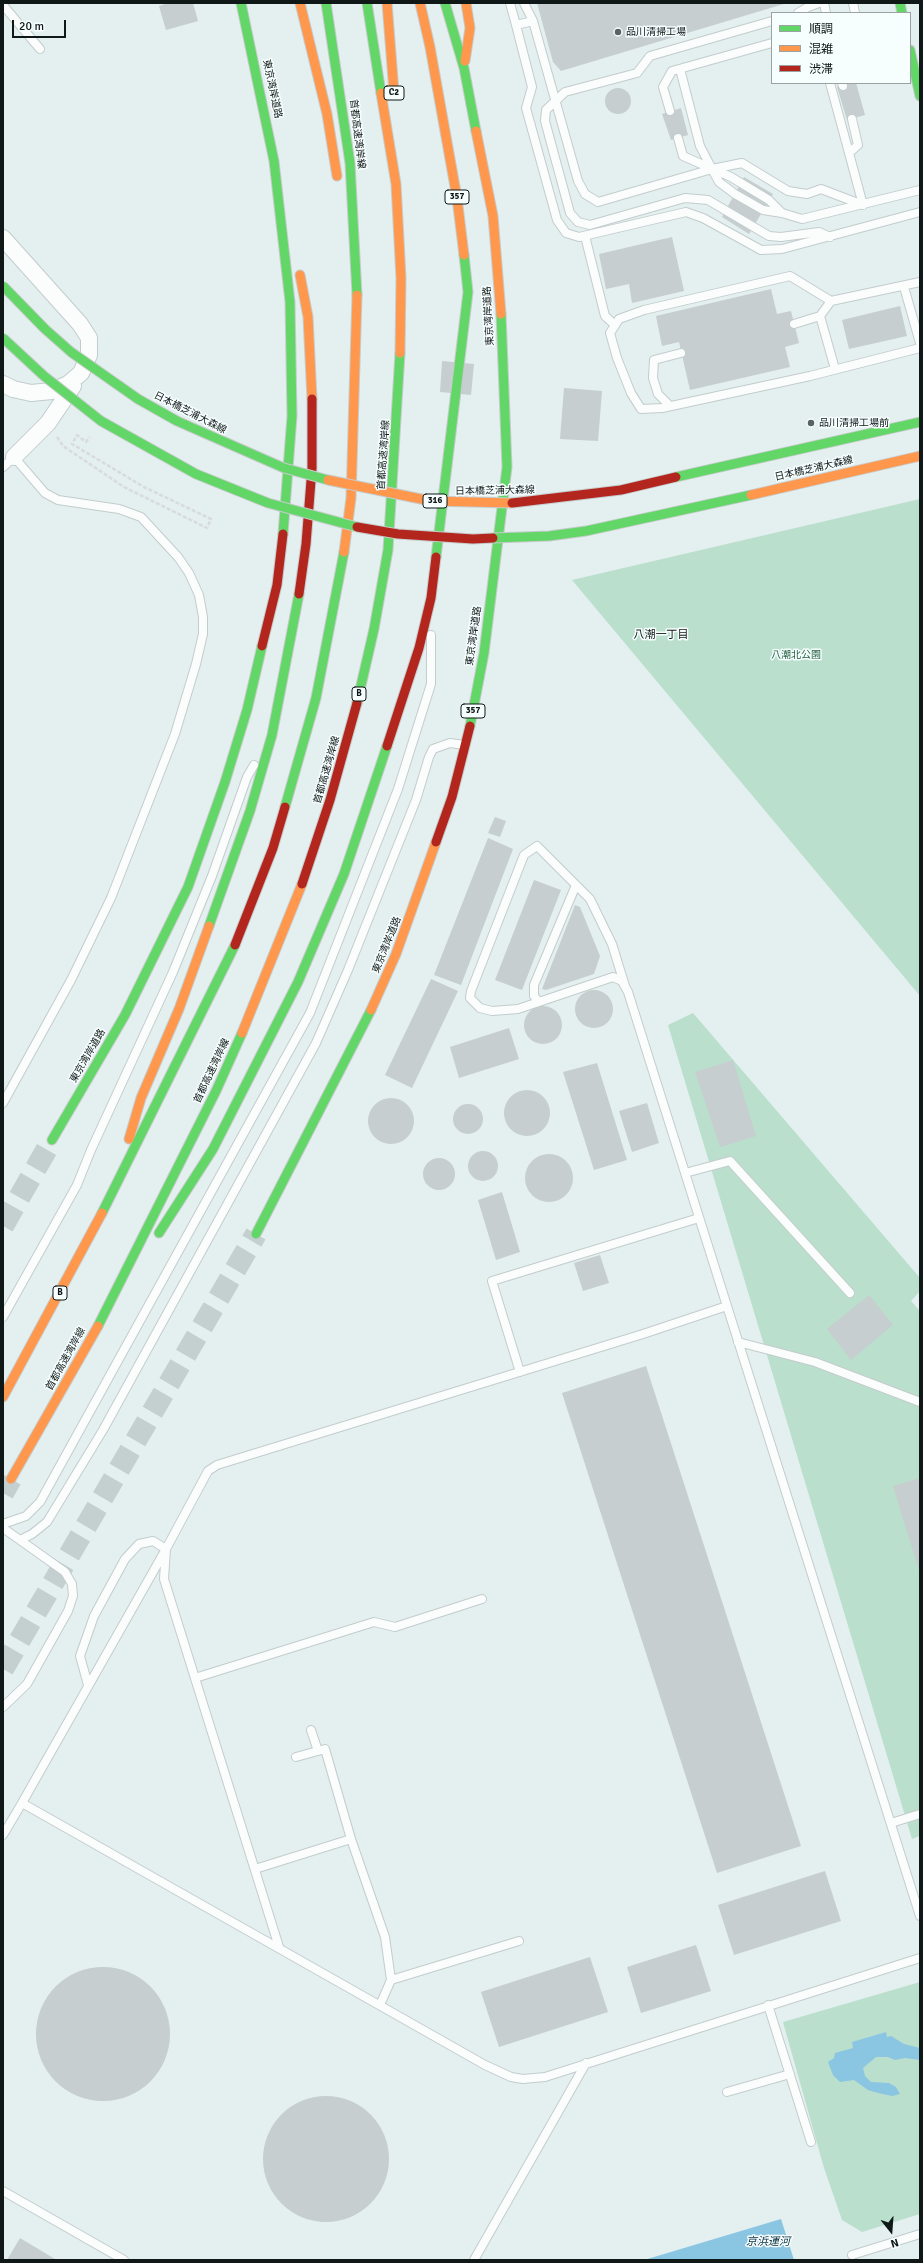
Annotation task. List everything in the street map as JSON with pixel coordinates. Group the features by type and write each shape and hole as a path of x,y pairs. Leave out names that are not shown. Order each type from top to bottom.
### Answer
{"main road":[{"name":"東京湾岸道路","path":"52,1140 125,1014 188,887 225,782 263,649 277,585 284,520 292,416 290,302 274,161 241,3"},
{"path":"300,3 325,106 339,185"},
{"name":"首都高速湾岸線","path":"3,1397 115,1188 238,940 273,848 305,739 332,620 351,498 357,328 357,268 350,163 326,3"},
{"name":"首都高速湾岸線","path":"11,1479 93,1335 216,1091 260,992 297,899 330,800 352,723 374,629 388,550 400,369 401,278 396,184 367,3"},
{"name":"C2","path":"388,3 393,59 394,98"},
{"name":"357","path":"420,3 430,47 457,198 468,292 431,598"},
{"name":"東京湾岸道路","path":"256,1234 359,1036 396,954 452,797 466,745 484,653 506,467 502,329 493,216 464,68 445,3"},
{"name":"357","path":"464,68 470,28 466,3"},
{"path":"911,55 920,96"},
{"name":"C2","path":"394,114 396,184"},
{"path":"274,161 280,175 291,223"},
{"path":"342,206 357,328"},
{"path":"115,1188 141,1098 180,1009 250,811 272,735 295,623 306,544 312,468 312,392 308,317 298,262"},
{"name":"日本橋芝浦大森線","path":"3,286 45,329 71,352 138,399 177,421 284,468 356,487 431,501 507,504 591,495 920,422"},
{"name":"日本橋芝浦大森線","path":"3,338 44,376 102,421 133,440 196,474 268,503 361,528 434,538 473,539 549,536 624,524 920,456"},
{"path":"153,1242 213,1149 298,982 344,874 419,648 431,598"},
{"path":"93,1335 144,1256"}],"street":[{"path":"3,238 58,298 88,338 89,355 81,373 48,424 8,462"},
{"path":"3,384 12,389 31,393 52,391 68,384 81,373"}],"lane":[{"path":"510,3 532,87 526,108 558,220 566,233 579,238 686,212 703,218 761,250 782,249 920,212"},
{"path":"524,3 533,21 578,181 585,194 598,202 712,169 742,163 788,191 807,194 821,189 863,205"},
{"path":"799,12 808,6 819,3"},
{"path":"3,5 40,49"},
{"path":"771,20 650,56 637,73 565,92 555,100 546,110 545,121 570,213 578,222 590,225 685,198 708,200 769,236 781,237 819,232 830,237"},
{"path":"516,26 533,21"},
{"path":"670,111 663,87 672,71 771,43"},
{"path":"680,69 700,146 719,182 735,194 764,210 782,213 802,219 920,190"},
{"path":"830,84 863,205"},
{"path":"849,153 858,145 852,119"},
{"path":"678,138 683,156 731,177 769,200 782,213"},
{"path":"585,236 604,316 615,325"},
{"path":"831,301 790,276 644,310 619,319 610,333 616,358 634,398 641,409 670,406 835,369 920,348"},
{"path":"794,324 820,316 831,301 891,287 904,287 920,282"},
{"path":"904,287 920,343"},
{"path":"820,316 835,369"},
{"path":"670,406 658,394 653,378 654,360 681,353"},
{"path":"3,1102 71,980 111,898 175,734 196,664 202,634 203,617 199,596 189,573 148,524 131,512 58,500 45,493 8,462"},
{"path":"3,1524 26,1516 40,1502 310,1013 398,789 431,684 431,598"},
{"path":"3,1317 77,1185 94,1143 173,972 212,876 247,777 272,735"},
{"path":"20,1540 32,1534 48,1522 99,1436 198,1261 268,1128 316,1043 348,970 416,800 429,757 433,749 450,743 466,745"},
{"path":"625,986 622,981 613,977 518,1009 492,1011 480,1008 473,1003 470,998 471,991 524,855 537,846 590,899 612,944 920,1916"},
{"path":"539,1002 534,996 534,985 576,885"},
{"path":"685,1173 730,1160 850,1293"},
{"path":"520,1372 492,1281 699,1218"},
{"path":"3,1835 166,1549 203,1479 208,1471 217,1464 520,1372 727,1306"},
{"path":"738,1342 815,1362 920,1402"},
{"path":"3,1528 65,1572 72,1584 73,1596 68,1611 27,1684 3,1707"},
{"path":"88,1685 80,1656 94,1616 125,1559 139,1544 153,1541 166,1549"},
{"path":"166,1549 164,1579 279,1947"},
{"path":"195,1678 374,1622 395,1626 482,1600"},
{"path":"311,1730 318,1751"},
{"path":"296,1757 325,1749 351,1839 385,1937 390,1980 380,2005"},
{"path":"22,1803 485,2064 511,2077 523,2079 545,2077 920,1958"},
{"path":"891,1823 920,1814"},
{"path":"255,1869 351,1839"},
{"path":"390,1980 519,1941"},
{"path":"768,2005 811,2142"},
{"path":"474,2260 586,2063"},
{"path":"727,2092 790,2074"},
{"path":"3,2191 124,2260"},
{"path":"852,2255 920,2234"}],"path":[{"path":"48,424 63,446 124,487 207,528 211,519 144,487 72,444 77,436 86,442 102,421"}],"green space":[{"name":"八潮北公園","path":"920,499 920,996 572,580"},
{"path":"693,1013 920,1278 920,1291 911,1301 920,1311 920,1836 912,1839 668,1025"},
{"path":"920,1982 920,2214 862,2232 842,2220 824,2168 783,2022"}],"water":[{"path":"886,2032 887,2037 891,2036 904,2044 920,2048 920,2060 905,2058 895,2060 888,2057 876,2057 863,2068 865,2076 871,2082 889,2083 896,2087 900,2094 892,2096 878,2093 868,2090 854,2080 840,2082 833,2075 828,2062 834,2058 835,2053 853,2048 852,2042"},
{"name":"京浜運河","path":"781,2219 794,2260 644,2260"}],"building":[{"path":"168,3 193,3 198,21 166,30 159,6"},
{"name":"品川清掃工場","path":"537,3 787,3 561,71 553,62"},
{"path":"856,84 865,115 847,120 837,87"},
{"path":"618,88 627,92 631,101 627,110 618,114 609,110 605,101 609,92"},
{"path":"681,108 688,135 671,140 662,114"},
{"path":"744,177 773,194 749,234 722,217"},
{"path":"672,237 684,291 632,303 629,284 606,289 599,254"},
{"path":"771,289 777,314 791,311 799,343 785,347 790,367 690,390 679,342 662,346 656,316"},
{"path":"900,306 907,336 849,349 842,320"},
{"path":"442,361 474,364 471,395 440,392"},
{"path":"564,388 602,391 598,441 560,439"},
{"path":"495,817 506,821 500,837 488,833"},
{"path":"488,838 513,849 461,985 434,975"},
{"path":"534,880 561,890 522,990 495,980"},
{"path":"575,905 580,907 600,956 594,974 546,990 542,989"},
{"path":"431,979 458,991 412,1088 385,1075"},
{"path":"590,990 598,990 608,995 612,1002 612,1016 608,1023 598,1028 590,1028 580,1023 578,1020 575,1013 575,1005 580,995 583,993"},
{"path":"539,1006 547,1006 557,1011 561,1018 561,1032 557,1039 547,1044 539,1044 529,1039 527,1036 524,1029 524,1021 529,1011 532,1009"},
{"path":"509,1028 519,1059 459,1078 450,1047"},
{"path":"733,1060 756,1136 720,1147 695,1072"},
{"path":"597,1063 627,1160 594,1170 563,1072"},
{"path":"532,1090 544,1096 549,1104 549,1122 544,1130 536,1135 522,1136 510,1130 505,1122 504,1108 510,1096 518,1091"},
{"path":"391,1098 404,1102 410,1108 414,1121 410,1134 404,1140 391,1144 378,1140 372,1134 368,1121 372,1108 378,1102"},
{"path":"647,1103 659,1143 632,1152 619,1111"},
{"path":"468,1104 479,1108 483,1119 479,1130 468,1134 457,1130 453,1119 457,1108"},
{"path":"483,1151 494,1155 498,1166 494,1177 483,1181 472,1177 468,1166 472,1155"},
{"path":"549,1154 558,1156 566,1161 571,1169 573,1178 571,1187 566,1195 558,1200 549,1202 540,1200 532,1195 527,1187 525,1178 527,1169 532,1161 540,1156"},
{"path":"436,1158 442,1158 452,1165 455,1174 454,1180 448,1187 442,1190 436,1190 426,1183 423,1177 423,1171 430,1161"},
{"path":"502,1192 520,1252 496,1260 478,1200"},
{"path":"600,1255 609,1283 583,1291 574,1263"},
{"path":"869,1295 893,1325 851,1360 827,1329"},
{"path":"646,1366 801,1846 717,1873 562,1393"},
{"path":"920,1478 920,1574 893,1486"},
{"path":"825,1871 841,1921 734,1955 718,1905"},
{"path":"696,1945 711,1991 641,2013 627,1967"},
{"path":"590,1957 608,2012 499,2047 481,1992"},
{"path":"103,1967 129,1972 145,1982 155,1992 165,2008 170,2034 165,2060 155,2076 145,2086 129,2096 103,2101 77,2096 61,2086 51,2076 41,2060 36,2034 41,2008 51,1992 61,1982 77,1972"},
{"path":"332,2096 344,2098 356,2103 371,2114 382,2129 387,2141 389,2159 387,2177 382,2189 371,2204 356,2215 344,2220 320,2222 308,2220 296,2215 281,2204 270,2189 265,2177 263,2153 265,2141 270,2129 281,2114 296,2103 308,2098"},
{"path":"20,2238 55,2259 7,2260"}],"tunnel":[{"path":"3,1226 52,1140"},
{"path":"3,1669 256,1234"},
{"path":"3,1493 11,1479"}],"traffic: fast":[{"path":"241,3 274,161 290,302 292,416 283,534"},
{"path":"326,3 350,163 357,295"},
{"path":"367,3 381,93"},
{"path":"445,3 464,68 476,131"},
{"path":"900,3 902,12"},
{"path":"911,55 920,96"},
{"path":"436,557 468,292 464,255"},
{"path":"3,286 45,329 71,352 138,399 177,421 284,468 328,480"},
{"path":"470,726 484,653 507,467 501,314"},
{"path":"3,338 44,376 101,421 196,474 268,503 357,527"},
{"path":"357,703 374,629 388,550 400,353"},
{"path":"676,477 920,422"},
{"path":"493,538 549,536 586,531 751,495"},
{"path":"285,807 316,698 344,552"},
{"path":"209,926 250,811 272,735 299,594"},
{"path":"52,1140 125,1015 188,887 225,782 247,710 262,646"},
{"path":"159,1233 213,1149 298,982 344,874 387,746"},
{"path":"102,1213 235,945"},
{"path":"256,1234 371,1010"},
{"path":"98,1326 216,1091 242,1033"}],"traffic: slow":[{"path":"300,3 327,114 337,176"},
{"path":"387,3 394,92"},
{"path":"420,3 430,47 457,198 464,255"},
{"path":"465,61 470,28 466,3"},
{"path":"381,93 396,184 401,278 400,353"},
{"path":"476,131 493,216 501,314"},
{"path":"300,275 308,317 312,399"},
{"path":"344,552 351,498 357,295"},
{"path":"751,495 920,456"},
{"path":"328,480 431,501 512,503"},
{"path":"371,1010 396,954 436,842"},
{"path":"242,1033 302,884"},
{"path":"129,1139 141,1098 179,1009 209,926"},
{"path":"3,1397 102,1213"},
{"path":"11,1479 98,1326"}],"traffic: jam":[{"path":"299,594 306,544 312,468 312,399"},
{"path":"512,503 621,490 676,477"},
{"path":"357,527 398,534 473,539 493,538"},
{"path":"262,646 277,585 283,534"},
{"path":"387,746 419,648 431,598 436,557"},
{"path":"302,884 330,800 357,703"},
{"path":"436,842 452,797 470,726"},
{"path":"235,945 273,848 285,807"}],"place":[{"name":"品川清掃工場","path":"618,32"},
{"name":"品川清掃工場前","path":"811,423"}],"district":[{"name":"八潮一丁目","path":"661,635"}]}
